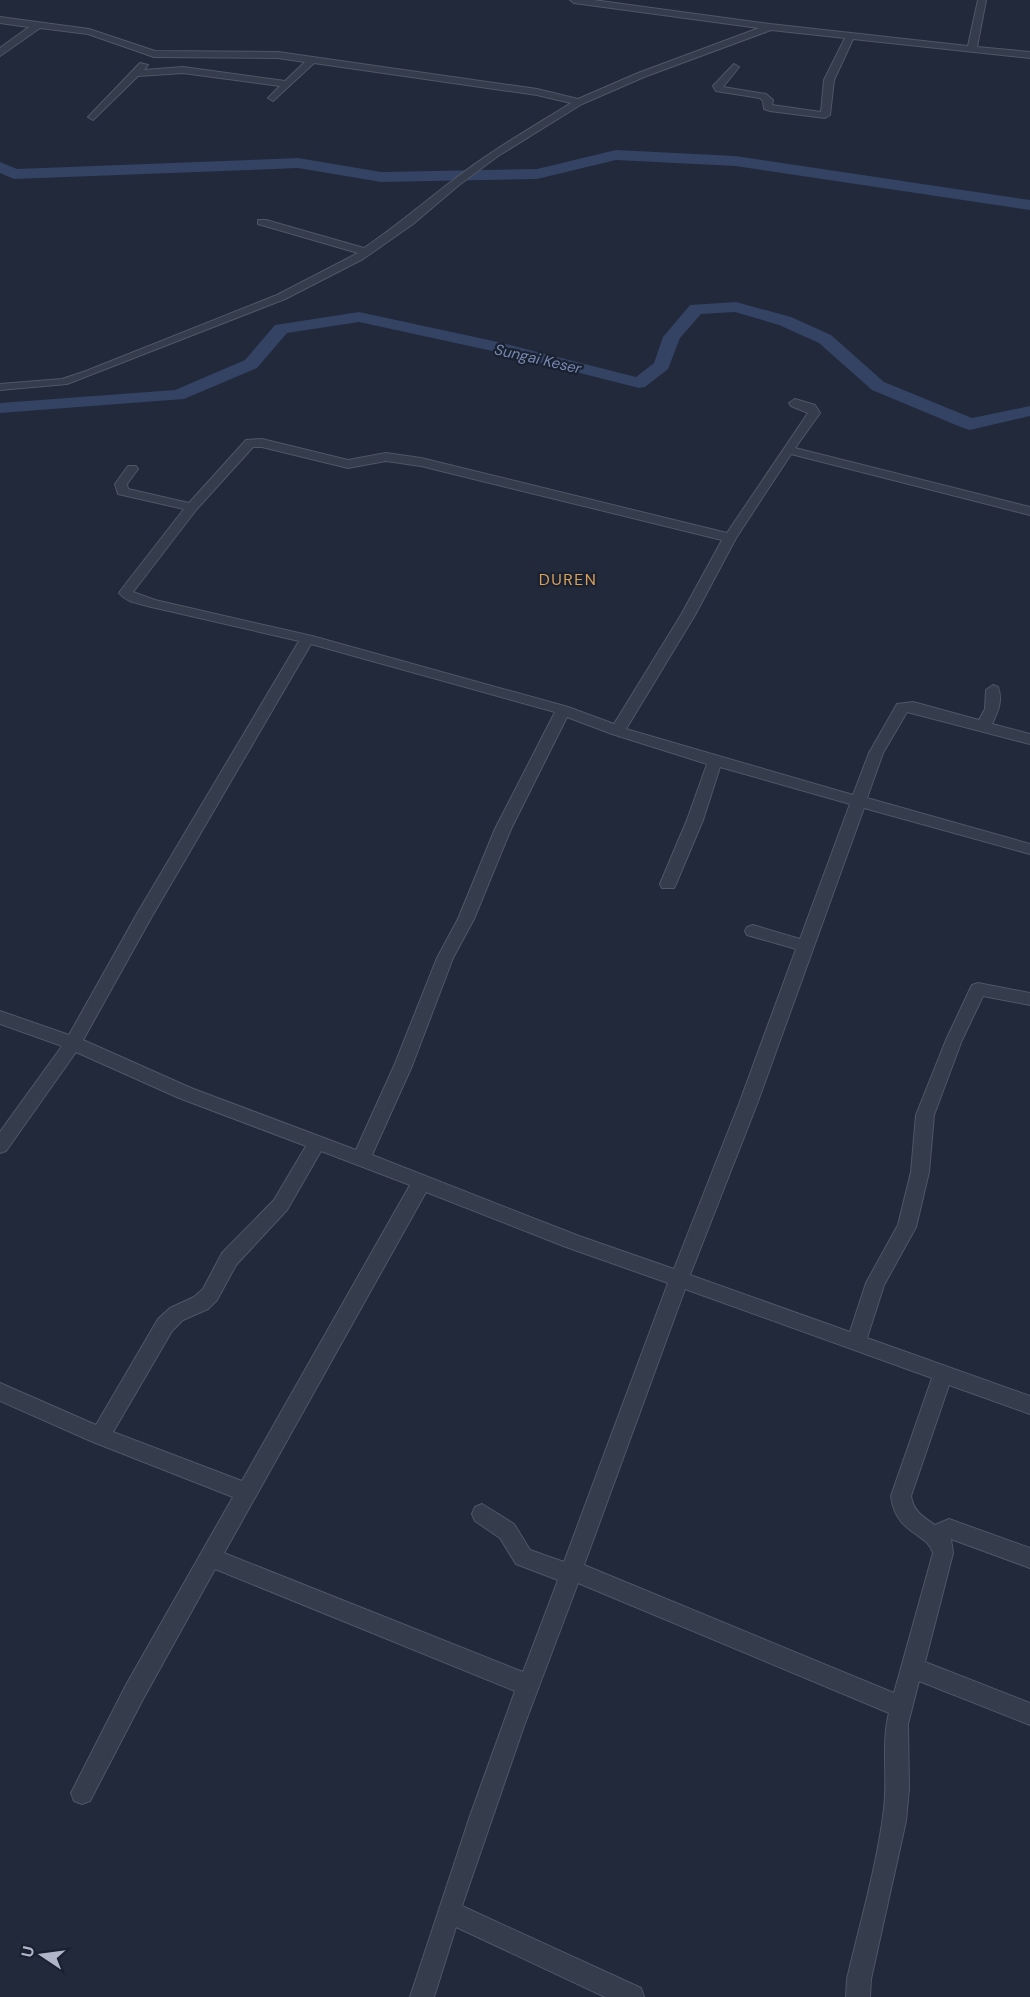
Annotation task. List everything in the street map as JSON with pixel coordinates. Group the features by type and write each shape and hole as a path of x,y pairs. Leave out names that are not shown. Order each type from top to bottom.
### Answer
{"street":[{"path":"574,0 770,27 1030,55"},
{"path":"972,49 982,0"},
{"path":"0,20 89,32 154,54 255,53 537,92 579,102"},
{"path":"0,53 20,36 40,24"},
{"path":"0,387 52,383 90,373 281,297 365,252 409,222 467,174 579,102 641,75 770,27"},
{"path":"734,67 718,86 719,89 763,96 768,100 766,107 770,108 825,115 829,80 850,36"},
{"path":"93,117 154,54"},
{"path":"273,99 312,60"},
{"path":"135,73 183,69 287,84"},
{"path":"262,222 365,252"},
{"path":"616,731 688,615 730,538 814,413 811,408 795,403"},
{"path":"730,538 421,462 386,457 348,464 255,442 247,445 192,507 127,590 127,595 307,639 563,710 616,731 715,761 1030,849"},
{"path":"788,450 1030,511"},
{"path":"132,469 121,484 122,491 192,507"},
{"path":"0,1146 73,1043 144,916 307,639"},
{"path":"984,726 993,709 993,690"},
{"path":"422,1997 448,1912 528,1685 640,1394 679,1279 748,1104 876,753 902,707 913,707 1030,739"},
{"path":"361,1159 403,1066 445,958 466,919 503,829 563,710"},
{"path":"668,884 695,820 715,761"},
{"path":"753,931 805,946"},
{"path":"856,1343 875,1283 907,1227 918,1181 925,1115 954,1040 978,989 1030,999"},
{"path":"0,1017 73,1043 185,1093 573,1242 1030,1405"},
{"path":"100,1436 172,1316 205,1301 212,1293 229,1258 273,1215 317,1142"},
{"path":"82,1793 134,1693 421,1183"},
{"path":"940,1541 908,1517 903,1509 901,1496 943,1374"},
{"path":"0,1392 100,1436 246,1492"},
{"path":"482,1514 507,1531 522,1557 572,1573 901,1707"},
{"path":"858,1997 859,1979 894,1821 898,1790 896,1734 901,1707 943,1553 940,1541 943,1531 949,1529 1030,1558"},
{"path":"212,1558 528,1685"},
{"path":"913,1668 1030,1714"},
{"path":"448,1912 632,1997"}],"waterway":[{"path":"0,167 14,174 298,163 381,177 537,174 616,155 735,161 1030,205"},
{"name":"Sungai Keser","path":"0,408 178,395 251,364 281,329 359,317 498,347 639,383 662,365 672,337 696,309 736,307 785,321 825,339 878,386 970,424 1030,411"}],"district":[{"name":"DUREN","path":"568,579"}]}
